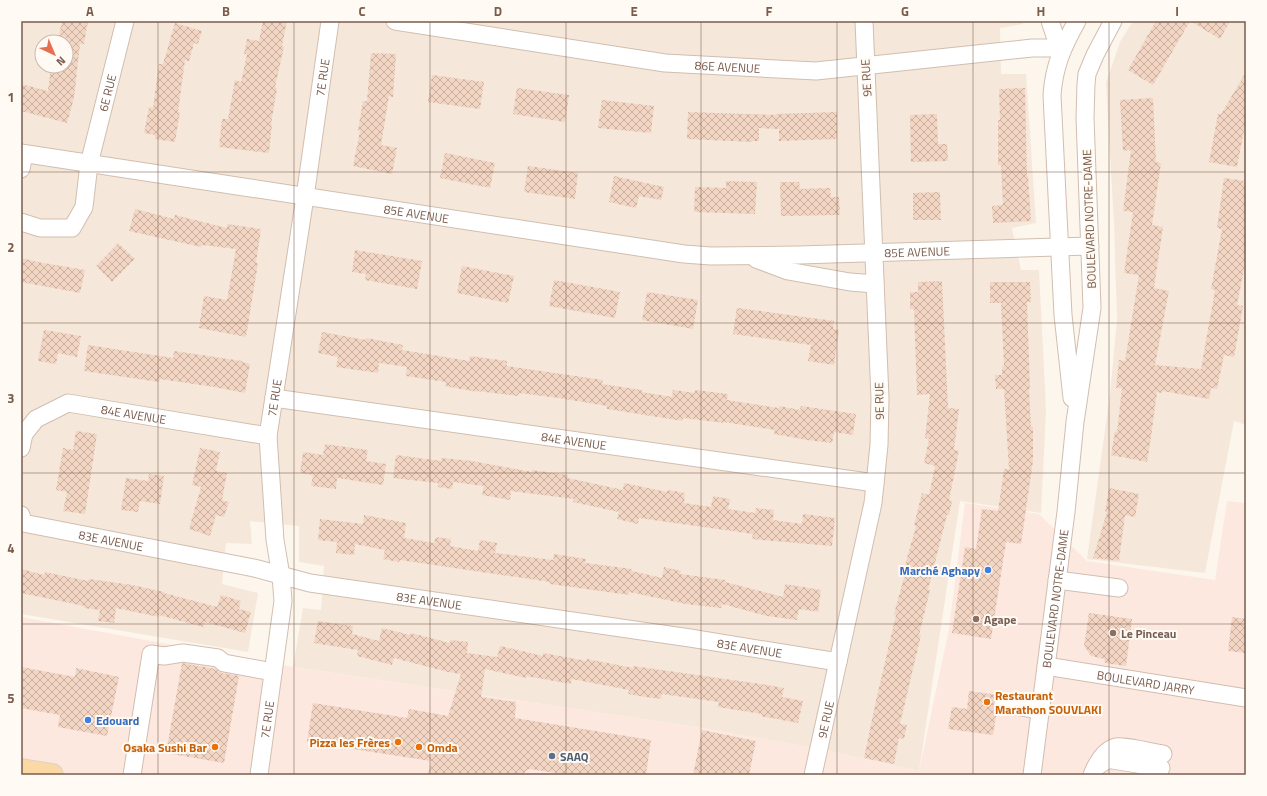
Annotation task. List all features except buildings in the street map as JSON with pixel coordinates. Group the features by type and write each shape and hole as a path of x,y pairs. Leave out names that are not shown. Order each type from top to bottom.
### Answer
{"main road":[{"path":"21,770 52,775"}],"street":[{"name":"6E RUE","path":"89,164 125,21"},
{"name":"7E RUE","path":"258,775 282,609 283,592 275,540 268,436 305,197 330,21"},
{"name":"86E AVENUE","path":"395,21 665,63 816,71 1032,48 1062,48"},
{"name":"9E RUE","path":"813,775 873,503 879,445 880,404 864,21"},
{"path":"1050,21 1055,36 1062,48"},
{"name":"BOULEVARD NOTRE-DAME","path":"1075,422 1063,315 1052,100 1056,69 1062,48 1077,21"},
{"name":"BOULEVARD NOTRE-DAME","path":"1032,775 1039,710 1068,498 1075,422 1092,308 1085,118 1087,74 1113,21"},
{"name":"85E AVENUE","path":"22,159 89,164 673,253 698,255 745,255 1090,246"},
{"path":"21,222 40,228 72,228 84,207 89,164"},
{"name":"85E AVENUE","path":"745,255 788,271 850,282 875,284"},
{"name":"84E AVENUE","path":"274,398 875,483"},
{"name":"84E AVENUE","path":"21,448 24,434 36,419 68,403 268,436"},
{"name":"83E AVENUE","path":"22,519 254,568 310,583 690,638 838,662"},
{"path":"1057,580 1119,588"},
{"path":"132,775 151,654 164,656 183,653 218,658 224,663 273,672"},
{"name":"BOULEVARD JARRY","path":"1046,666 1246,698"},
{"path":"1003,704 1039,710"},
{"path":"1093,771 1106,753 1118,746 1162,761"}],"shaded area":[{"path":"21,21 1023,21 1023,24 1000,28 1001,74 1026,74 1036,223 1012,228 1021,270 1039,270 1046,411 1041,513 960,501 919,771 819,749 695,727 293,667 303,608 321,610 324,566 299,562 299,526 250,521 252,544 226,543 222,584 258,593 248,652 21,614"},
{"path":"1133,21 1246,21 1246,425 1234,421 1205,573 1087,559 1110,394 1117,320 1114,223 1106,83 1120,42"},
{"path":"1227,501 1246,503 1246,775 21,775 21,617 293,667 695,727 819,749 919,771 949,629 965,503 1039,514 1087,561 1215,580"}],"place":[{"name":"Marché Aghapy","path":"988,570"},
{"name":"Agape","path":"976,619"},
{"name":"Le Pinceau","path":"1113,633"},
{"name":"Restaurant Marathon SOUVLAKI","path":"987,702"},
{"name":"Edouard","path":"88,720"},
{"name":"Pizza les Frères","path":"398,742"},
{"name":"Osaka Sushi Bar","path":"215,747"},
{"name":"Omda","path":"419,747"},
{"name":"SAAQ","path":"552,756"}]}
